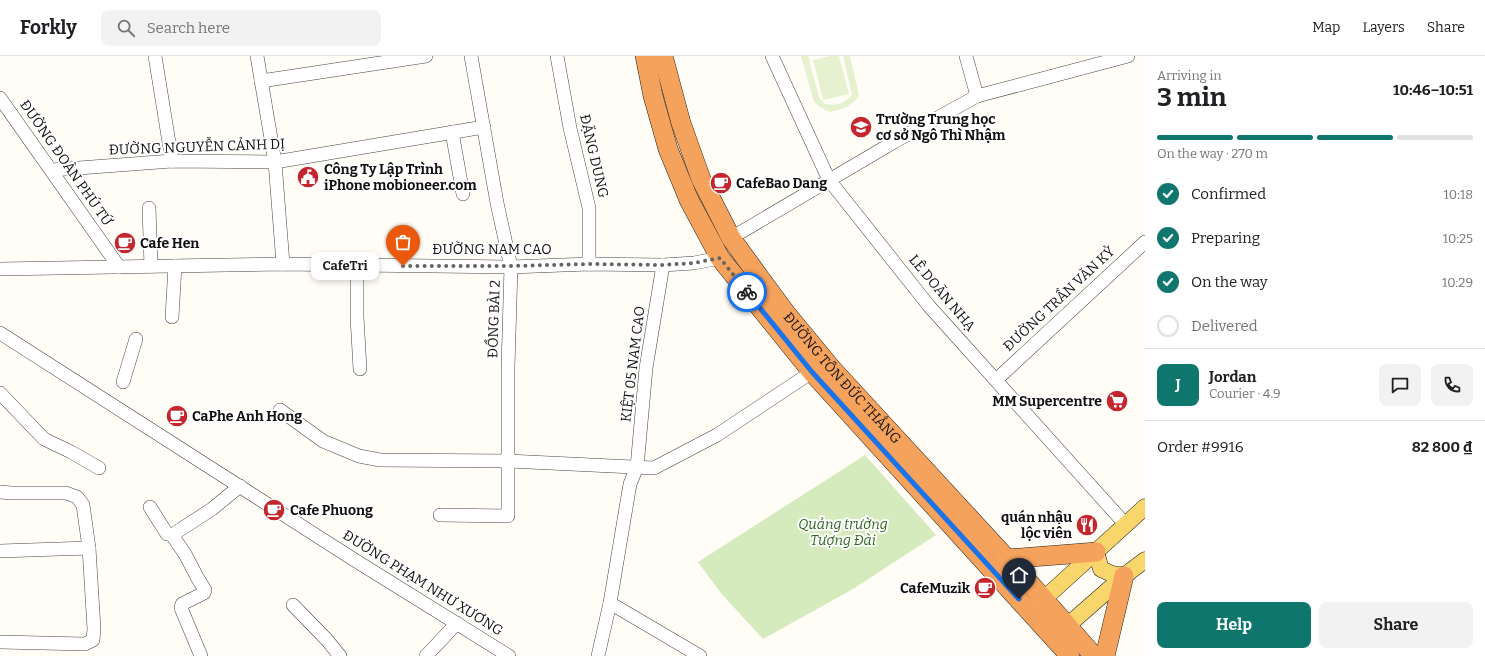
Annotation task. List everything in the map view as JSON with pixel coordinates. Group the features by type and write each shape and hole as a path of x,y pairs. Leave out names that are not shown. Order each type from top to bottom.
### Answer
{"highway":[{"name":"ĐƯỜNG TÔN ĐỨC THẮNG","path":"645,56 653,96 668,149 689,200 720,258 812,372 1060,631 1094,656"},
{"name":"ĐƯỜNG TÔN ĐỨC THẮNG","path":"663,56 681,123 701,179 731,238 785,312 832,369 1006,559 1037,606"},
{"path":"1006,559 1096,552"},
{"path":"1105,656 1124,576"},
{"name":"ĐƯỜNG TÔN ĐỨC THẮNG","path":"1060,631 1070,656"}],"main road":[{"path":"1037,606 1145,507"},
{"path":"1096,552 1101,569 1112,574 1124,576"},
{"path":"1060,631 1145,560"}],"street":[{"path":"155,56 172,161"},
{"path":"257,56 275,162 283,264"},
{"path":"261,81 426,56"},
{"name":"ĐỒNG BÀI 2","path":"440,515 508,516 508,367 511,266 497,203 471,56"},
{"name":"ĐẶNG DUNG","path":"557,56 570,128 589,208 589,264"},
{"name":"LÊ DOÃN NHẠ","path":"772,56 830,180 930,306 1126,525"},
{"path":"966,56 977,96"},
{"path":"731,238 894,142 977,96 1128,56"},
{"name":"ĐƯỜNG ĐOÀN PHÚ TỨ","path":"0,98 119,267"},
{"name":"ĐƯỜNG NGUYỄN CẢNH DỊ","path":"52,170 172,161 275,162 484,127"},
{"path":"452,132 463,194"},
{"path":"148,208 151,266"},
{"name":"ĐƯỜNG TRẦN VĂN KỶ","path":"996,380 1145,242"},
{"name":"ĐƯỜNG NAM CAO","path":"0,269 283,264 511,266 589,264 662,265 694,263 720,258"},
{"path":"357,265 357,317 360,369"},
{"name":"KIỆT 05 NAM CAO","path":"598,656 610,603 630,484 637,467 646,368 662,265"},
{"path":"172,316 175,266"},
{"name":"ĐƯỜNG PHẠM NHƯ XƯƠNG","path":"0,333 509,656"},
{"path":"123,382 136,339"},
{"path":"280,410 323,440 359,456 380,460 508,461 654,468 718,435 812,372"},
{"path":"0,393 38,433 51,443 100,468"},
{"path":"150,507 166,534 172,535 212,508 240,486"},
{"path":"0,492 66,493 77,497 83,505 89,548 94,640 85,644 0,642"},
{"path":"172,535 185,554 196,577 205,590 201,595 182,604 181,608 201,656"},
{"path":"0,551 89,548"},
{"path":"610,603 700,656"},
{"path":"293,605 327,640 340,656"},
{"path":"426,656 457,623"}],"green space":[{"path":"801,56 808,56 819,97 825,104 833,105 840,104 852,95 843,56 850,56 859,95 855,101 845,108 830,112 821,108 814,102"},
{"path":"830,56 839,56 849,94 823,100 813,60"},
{"name":"Quảng trường Tượng Đài","path":"865,455 936,535 853,589 763,639 720,592 698,562"}],"way so far":[{"path":"403,266 589,264 662,265 694,263 720,258 747,292"}],"place":[{"name":"Trường Trung học cơ sở Ngô Thì Nhậm","path":"861,127"},
{"name":"Công Ty Lập Trình iPhone mobioneer.com","path":"308,177"},
{"name":"CafeBao Dang","path":"721,183"},
{"name":"Cafe Hen","path":"125,243"},
{"name":"CafeTri","path":"403,266"},
{"name":"MM Supercentre","path":"1117,401"},
{"name":"CaPhe Anh Hong","path":"177,416"},
{"name":"Cafe Phuong","path":"274,510"},
{"name":"quán nhậu lộc viên","path":"1087,525"},
{"name":"CafeMuzik","path":"985,588"}],"route":[{"path":"747,292 812,372 1019,599"}]}
